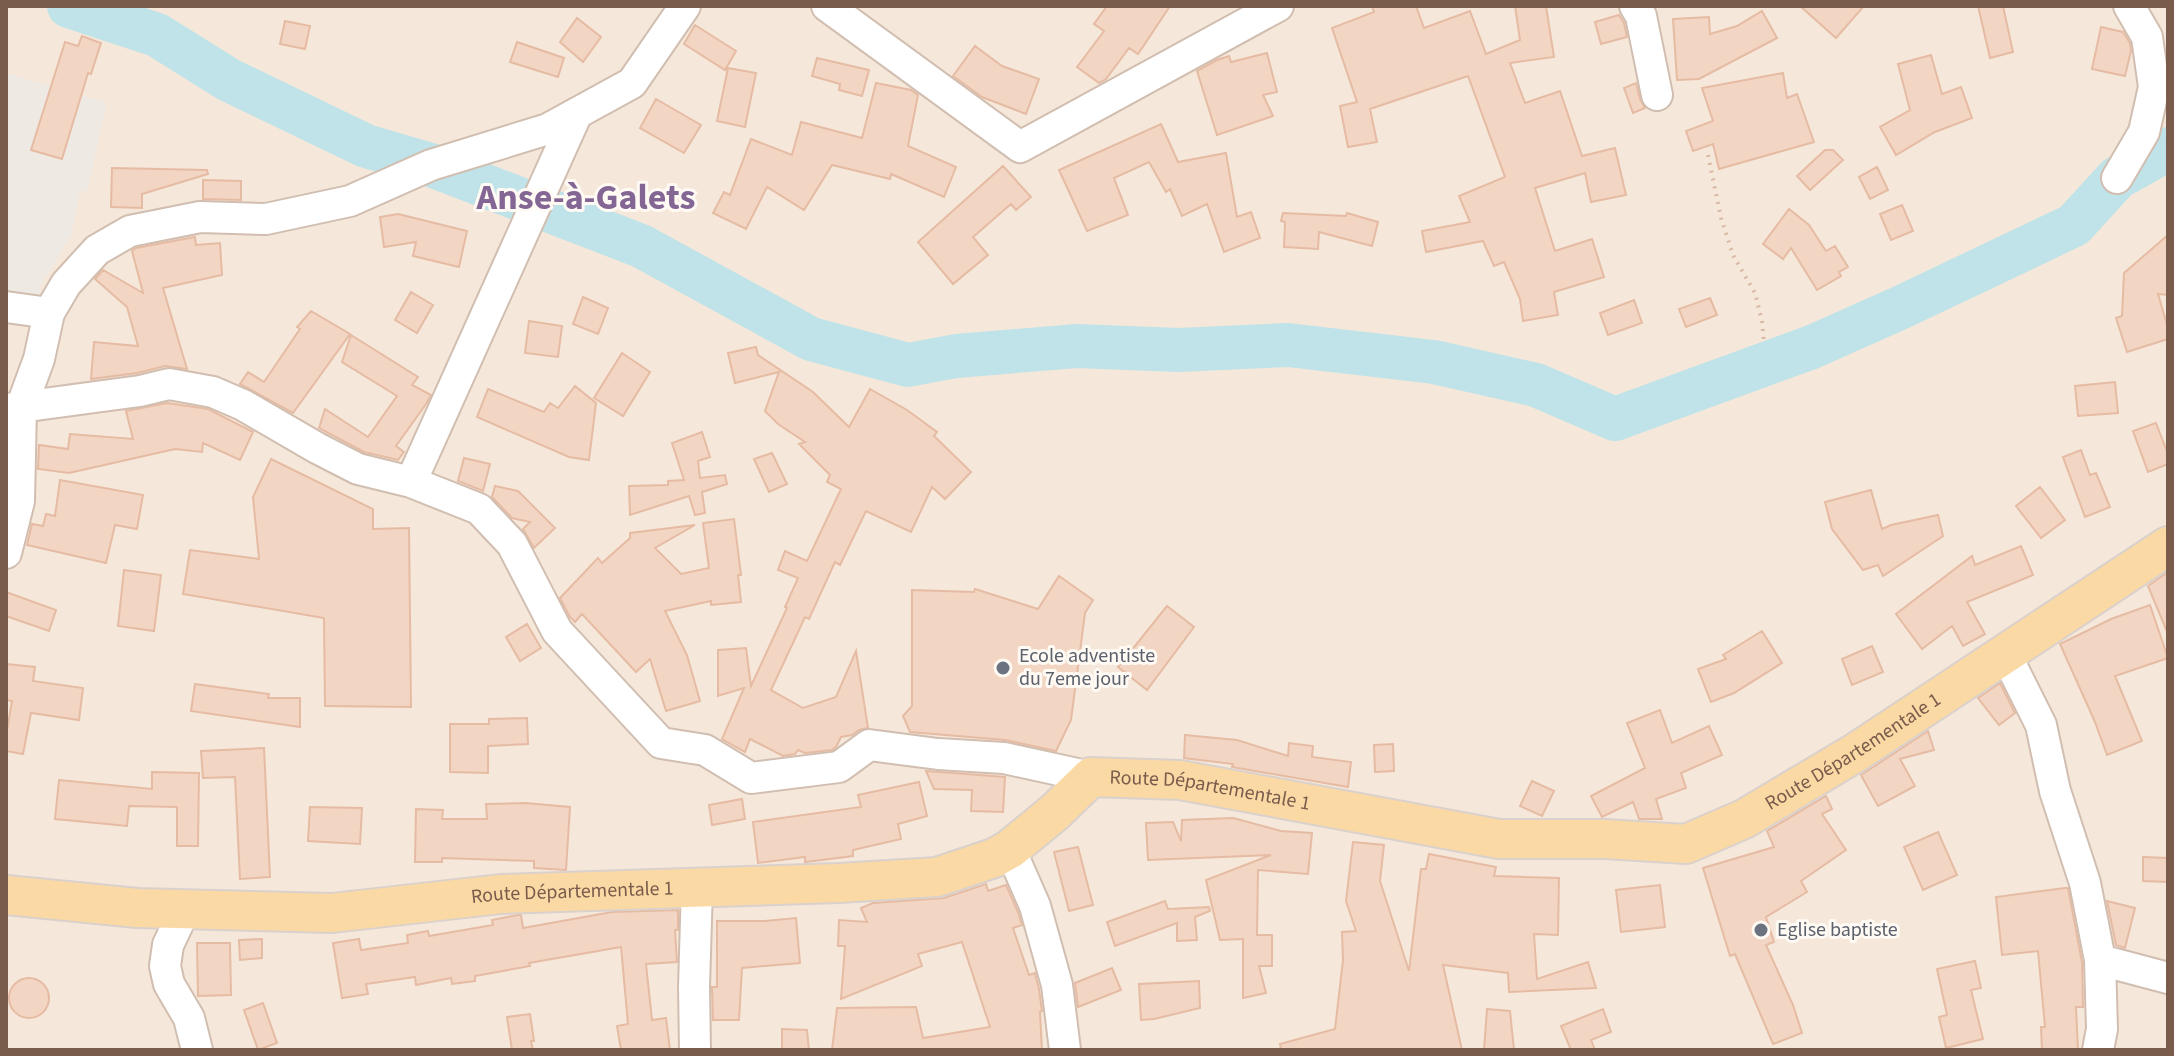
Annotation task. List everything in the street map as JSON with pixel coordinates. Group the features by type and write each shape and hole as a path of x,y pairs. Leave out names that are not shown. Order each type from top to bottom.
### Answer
{"main road":[{"name":"Route Départementale 1","path":"6,895 137,908 332,913 501,894 937,877 994,858 1010,849 1091,777 1180,780 1499,839 1605,839 1686,844 1744,819 1855,753 2168,546"}],"street":[{"path":"6,553 19,501 13,409 39,359 49,313 66,284 97,250 130,231 200,217 266,219 350,201 431,165 548,129 632,83 685,6"},
{"path":"827,6 1020,147 1278,6"},
{"path":"1635,6 1641,16 1657,95"},
{"path":"2117,178 2144,132 2154,87 2147,37 2129,6"},
{"path":"411,482 577,113"},
{"path":"6,307 49,313"},
{"path":"13,409 169,384 213,392 243,405 358,469 411,482 479,509 512,544 557,631 661,743 705,750 751,778 839,767 869,745 1004,758 1091,777"},
{"path":"2005,653 2041,725 2055,791 2085,883 2100,960 2102,1029 2098,1050"},
{"path":"1010,849 1035,906 1057,985 1065,1050"},
{"path":"695,1050 697,887"},
{"path":"185,909 168,945 165,966 169,984 189,1018 197,1050"},
{"path":"2100,960 2168,978"}],"path":[{"path":"1708,155 1717,204 1733,255 1755,293 1764,343"}],"shaded area":[{"path":"6,6 2168,6 2168,1050 6,1050"},
{"path":"6,73 107,103 87,191 80,192 71,236 40,286 41,306 6,301"}],"building":[{"path":"1107,6 1170,6 1138,54 1129,48 1106,79 1099,83 1077,67 1104,31 1094,24"},
{"path":"1372,6 1416,6 1424,28 1470,11 1486,54 1520,40 1515,6 1546,6 1554,57 1510,63 1525,103 1560,91 1582,156 1615,148 1626,195 1591,202 1585,173 1535,188 1555,251 1592,239 1604,277 1554,292 1558,315 1523,321 1520,299 1504,262 1494,266 1483,241 1426,252 1422,231 1470,222 1459,196 1505,177 1468,76 1370,109 1377,142 1348,147 1340,106 1357,102 1332,28 1374,12"},
{"path":"1800,6 1864,6 1836,38"},
{"path":"1978,6 2003,6 2013,52 1990,58"},
{"path":"1762,11 1777,38 1699,79 1677,80 1673,19 1709,17 1710,34 1737,26"},
{"path":"1619,15 1627,37 1601,44 1595,22"},
{"path":"577,18 601,37 583,62 560,42"},
{"path":"285,21 310,26 305,49 280,44"},
{"path":"695,25 736,51 725,70 684,44"},
{"path":"2101,27 2123,32 2130,43 2125,76 2092,69"},
{"path":"82,36 101,43 91,74 88,73 62,159 31,150 65,42 78,46"},
{"path":"517,42 564,58 558,77 510,62"},
{"path":"975,46 1002,66 1039,79 1026,114 982,97 953,76"},
{"path":"1267,53 1277,92 1263,95 1273,116 1217,135 1197,71 1229,56 1231,62"},
{"path":"1931,55 1942,94 1961,87 1972,118 1935,132 1896,155 1880,127 1910,110 1898,64"},
{"path":"817,58 869,70 862,96 839,90 840,84 812,76"},
{"path":"728,68 756,73 745,127 717,121"},
{"path":"1783,73 1787,98 1797,94 1814,142 1719,169 1713,144 1693,151 1686,131 1713,121 1702,88"},
{"path":"876,83 911,90 918,95 908,146 956,167 944,197 891,174 890,179 832,165 804,210 767,187 746,229 713,213 724,192 730,195 751,139 792,155 801,122 862,138"},
{"path":"1636,83 1645,108 1633,113 1624,88"},
{"path":"656,99 701,125 684,153 640,128"},
{"path":"1161,124 1178,162 1226,153 1237,217 1251,212 1260,238 1224,252 1207,204 1182,216 1170,189 1166,192 1149,162 1114,178 1128,215 1087,231 1059,170"},
{"path":"1825,150 1833,150 1843,160 1810,190 1797,176"},
{"path":"1003,166 1031,197 1016,210 1011,204 973,237 988,255 953,284 918,242"},
{"path":"1877,167 1888,190 1870,199 1859,177"},
{"path":"112,168 207,170 208,174 142,194 142,208 111,207"},
{"path":"203,180 241,181 241,200 203,199"},
{"path":"1902,205 1913,231 1891,240 1880,214"},
{"path":"1789,209 1809,225 1826,251 1835,246 1848,267 1839,272 1841,276 1817,290 1791,248 1783,259 1763,244"},
{"path":"1283,213 1346,216 1347,213 1378,222 1372,246 1319,232 1318,249 1284,247"},
{"path":"398,214 467,231 459,267 413,256 416,242 384,247 380,217"},
{"path":"2168,235 2168,295 2158,294 2168,339 2127,352 2116,318 2122,316 2124,273"},
{"path":"195,237 196,245 220,243 222,275 163,288 187,369 165,366 91,379 94,342 138,346 127,307 95,279 103,270 143,293 132,251"},
{"path":"411,292 433,305 417,333 395,320"},
{"path":"583,297 608,308 598,334 573,324"},
{"path":"1710,298 1717,315 1686,327 1679,309"},
{"path":"1634,300 1642,323 1608,335 1600,313"},
{"path":"311,311 350,334 293,413 240,384 248,372 264,382 300,329 297,327"},
{"path":"529,321 562,326 558,357 525,353"},
{"path":"351,335 418,377 412,385 431,395 396,446 404,452 398,460 364,452 319,428 325,409 368,437 397,396 342,362"},
{"path":"756,347 758,355 813,392 849,427 870,389 937,432 934,436 971,472 945,499 932,487 911,532 866,511 840,565 835,562 809,619 805,617 771,690 803,708 836,697 856,651 868,728 841,737 832,750 805,753 798,750 795,754 783,756 750,739 745,752 722,739 744,688 718,696 718,650 746,648 751,686 798,578 778,570 785,551 807,561 841,489 827,482 830,475 799,444 805,442 765,411 779,372 735,383 728,353"},
{"path":"622,353 650,372 623,416 594,398"},
{"path":"2115,382 2118,413 2078,416 2075,386"},
{"path":"575,386 596,403 589,460 569,457 477,417 488,389 544,412 550,403 558,408"},
{"path":"167,403 208,409 253,432 240,460 203,443 202,452 175,449 69,473 38,469 39,445 68,449 70,434 133,439 126,411"},
{"path":"2156,423 2168,454 2168,464 2148,472 2133,431"},
{"path":"702,432 710,457 698,461 700,478 725,475 727,484 702,492 705,513 695,515 689,496 630,515 629,486 668,485 668,481 684,480 672,443"},
{"path":"2081,450 2090,475 2096,473 2110,507 2085,517 2063,457"},
{"path":"772,453 787,484 769,492 754,459"},
{"path":"464,458 490,464 483,491 458,481"},
{"path":"271,459 373,509 373,529 409,528 411,707 325,706 324,618 183,594 190,550 259,559 253,497"},
{"path":"60,480 143,495 137,529 115,525 106,563 27,545 32,524 43,526 46,514 55,516"},
{"path":"495,486 518,491 555,528 534,548 523,529 530,522 512,518 492,497"},
{"path":"2040,487 2065,520 2041,538 2016,506"},
{"path":"1871,490 1882,529 1938,515 1943,536 1883,576 1878,565 1863,570 1832,529 1825,502"},
{"path":"734,519 741,602 711,605 711,601 665,611 687,655 700,701 666,711 650,659 636,672 582,614 575,622 560,598 598,558 602,563 630,538 630,533 695,525 655,548 681,574 709,568 703,523"},
{"path":"2021,546 2033,575 1967,602 1985,634 1963,646 1952,626 1922,649 1896,614 1972,556 1975,565"},
{"path":"124,570 161,575 154,631 118,626"},
{"path":"2168,572 2168,634 2148,586"},
{"path":"1059,576 1093,600 1085,613 1071,720 1056,751 1005,740 910,732 903,716 912,706 912,590 974,592 975,589 1038,609"},
{"path":"6,592 56,610 49,631 6,616"},
{"path":"2150,605 2168,658 2115,676 2142,741 2107,755 2060,644 2111,619"},
{"path":"1167,606 1194,627 1147,690 1118,667"},
{"path":"527,624 541,648 520,661 506,637"},
{"path":"1762,631 1782,663 1734,693 1711,702 1698,669 1726,659 1723,655"},
{"path":"1872,646 1883,672 1852,685 1842,659"},
{"path":"6,664 35,667 33,681 83,688 79,720 31,713 23,754 6,751 12,701 6,700"},
{"path":"2000,683 2015,713 1999,725 1978,698"},
{"path":"195,684 269,694 268,698 300,698 300,727 191,711"},
{"path":"1660,710 1672,743 1709,726 1722,755 1681,773 1686,788 1656,799 1662,819 1639,819 1633,802 1602,817 1591,796 1645,768 1627,723"},
{"path":"527,718 528,744 488,746 488,773 450,772 450,724 489,724 489,719"},
{"path":"1928,731 1934,750 1900,759 1915,786 1878,806 1861,775"},
{"path":"1185,735 1237,740 1288,756 1289,743 1313,746 1312,757 1351,762 1348,787 1232,767 1233,764 1184,758"},
{"path":"1393,744 1394,771 1375,772 1374,745"},
{"path":"264,748 270,877 240,879 235,777 203,778 201,751"},
{"path":"926,771 1005,777 1003,812 971,811 972,790 934,789"},
{"path":"152,772 199,773 198,846 177,846 177,807 129,806 127,826 55,819 59,780 152,789"},
{"path":"1532,781 1554,791 1542,816 1520,806"},
{"path":"919,782 927,816 898,824 901,839 853,850 853,856 805,862 805,857 758,863 753,822 861,807 858,795"},
{"path":"1826,796 1832,809 1822,814 1846,850 1801,881 1807,892 1766,917 1774,942 1766,945 1802,1033 1773,1044 1735,954 1730,956 1703,868 1774,847 1767,831"},
{"path":"742,799 745,819 712,825 709,805"},
{"path":"486,804 570,807 566,870 534,868 534,861 442,858 442,862 415,862 416,809 443,810 442,819 487,819"},
{"path":"310,807 362,808 360,844 308,841"},
{"path":"1233,818 1281,831 1312,833 1308,874 1258,870 1257,935 1272,935 1272,966 1259,966 1266,993 1243,998 1243,939 1220,940 1206,880 1271,855 1148,860 1146,823 1173,822 1181,841 1182,820"},
{"path":"1938,832 1957,875 1923,890 1904,847"},
{"path":"1353,842 1384,845 1380,881 1409,971 1421,869 1426,869 1429,854 1496,867 1494,876 1559,878 1558,935 1534,934 1537,979 1588,962 1596,988 1509,992 1508,973 1443,965 1462,1050 1281,1050 1280,1044 1335,1029 1343,960 1342,932 1356,931 1346,901"},
{"path":"1078,847 1093,905 1069,911 1054,852"},
{"path":"2143,857 2168,858 2168,882 2143,881"},
{"path":"986,884 988,891 1006,885 1018,912 1022,925 1013,928 1029,975 1035,973 1039,989 1042,1050 832,1050 837,1008 916,1007 923,1038 990,1027 962,942 918,954 922,966 841,999 845,946 838,946 839,920 867,922 861,908 873,903 944,898"},
{"path":"1660,885 1665,927 1621,932 1616,890"},
{"path":"2068,888 2082,962 2083,1007 2076,1007 2078,1050 2042,1050 2041,1027 2045,1027 2038,951 2002,955 1996,897"},
{"path":"1165,901 1168,909 1209,907 1210,911 1195,917 1197,940 1177,941 1177,923 1115,946 1107,922"},
{"path":"2107,901 2135,908 2125,948 2116,945"},
{"path":"678,910 678,930 675,930 677,962 646,964 652,1020 666,1018 670,1050 621,1050 617,1026 628,1024 621,947 529,963 530,966 475,976 475,981 452,984 451,978 416,985 415,977 366,984 368,994 342,998 333,943 359,939 361,950 408,943 407,935 428,931 429,936 493,925 492,920 518,915 521,915 523,928 612,912"},
{"path":"796,918 800,963 742,968 739,1020 713,1020 712,987 717,987 717,921"},
{"path":"262,939 262,958 240,960 239,940"},
{"path":"197,943 230,943 231,995 198,996"},
{"path":"1975,961 1981,988 1971,990 1983,1039 1946,1048 1939,1017 1947,1015 1937,969"},
{"path":"1112,968 1121,990 1078,1007 1075,983"},
{"path":"29,978 43,984 49,998 43,1012 29,1018 15,1012 9,998 15,984"},
{"path":"1199,981 1200,1008 1141,1020 1139,984"},
{"path":"263,1003 277,1043 258,1050 244,1010"},
{"path":"1487,1009 1510,1011 1514,1050 1484,1050"},
{"path":"1603,1009 1611,1032 1591,1040 1595,1050 1571,1050 1561,1026"},
{"path":"530,1014 533,1050 512,1050 507,1017"},
{"path":"782,1029 807,1030 809,1050 782,1050"}],"waterway":[{"path":"69,6 157,35 229,80 366,146 431,165 641,246 811,339 908,365 956,356 1077,346 1178,350 1288,345 1434,362 1536,385 1615,419 1812,347 2074,225 2117,178 2168,149"}],"place":[{"name":"Ecole adventiste du 7eme jour","path":"1003,668"},
{"name":"Eglise baptiste","path":"1761,930"}],"district":[{"name":"Anse-à-Galets","path":"586,197"}]}
